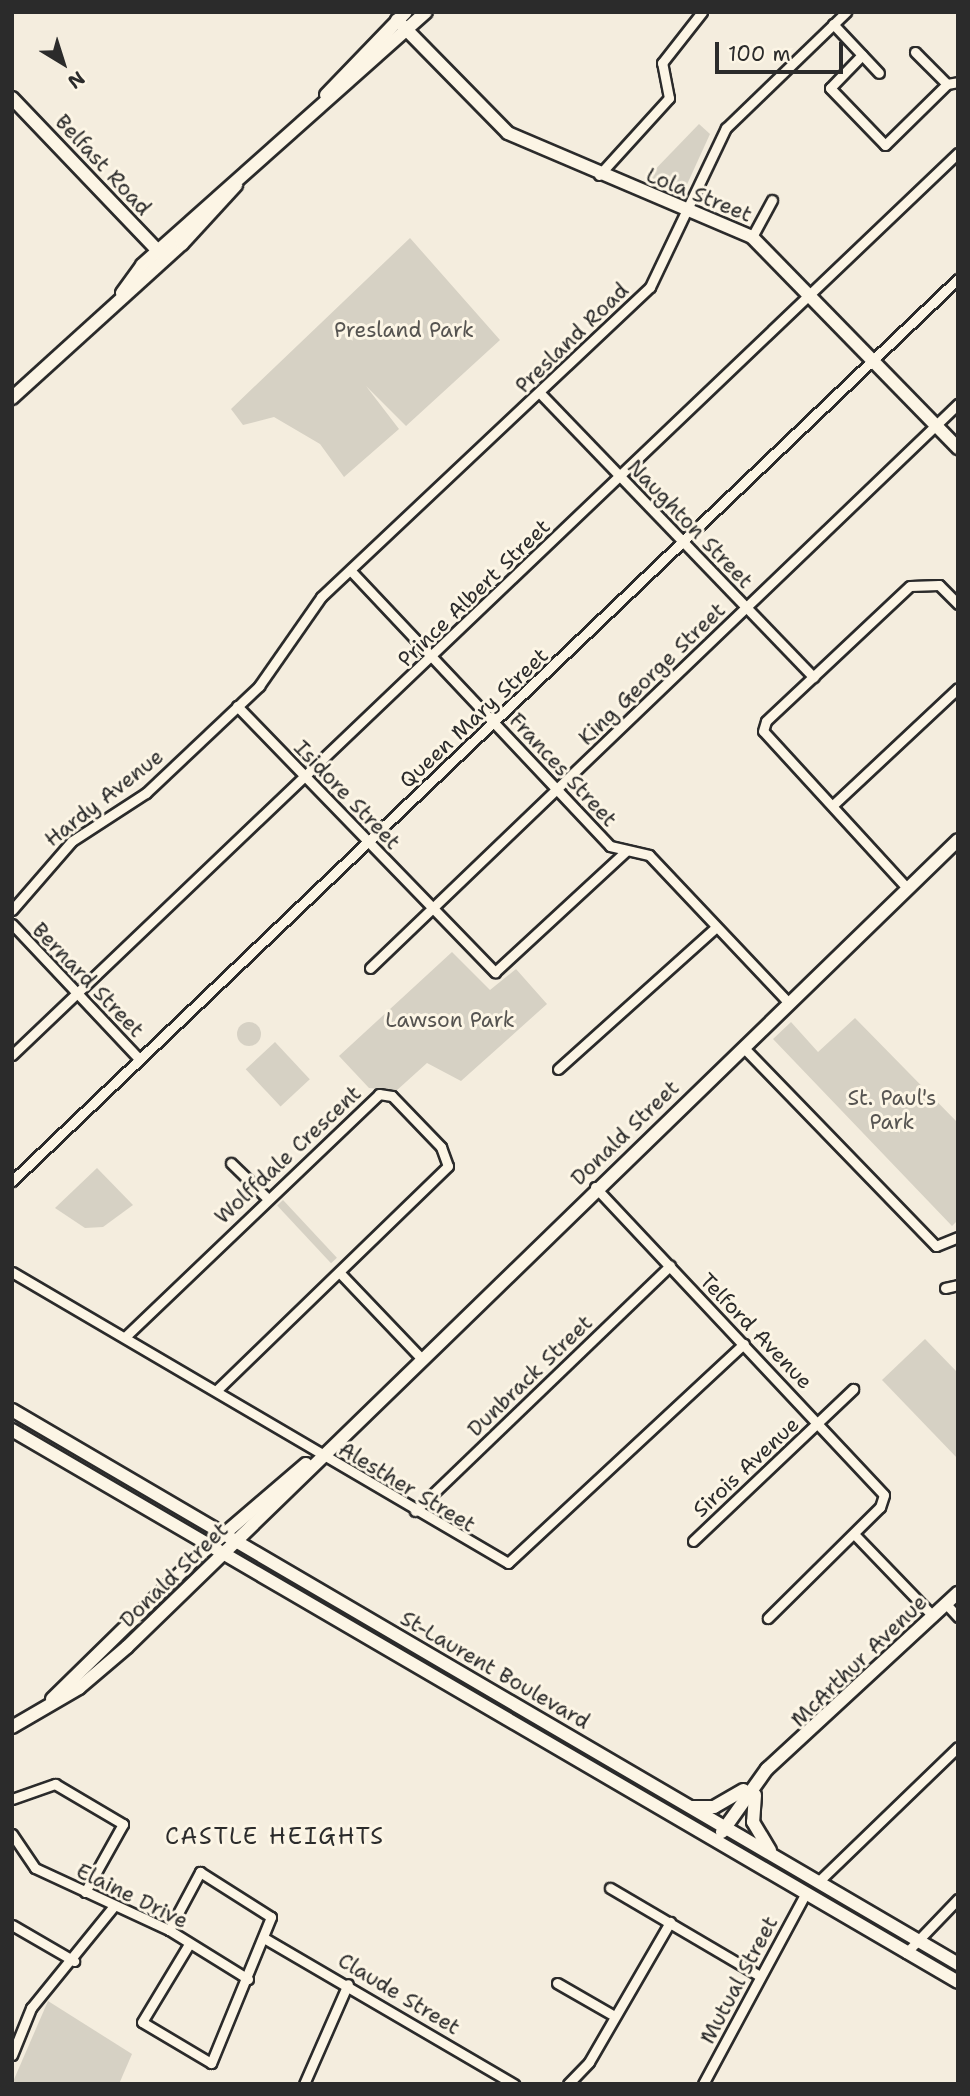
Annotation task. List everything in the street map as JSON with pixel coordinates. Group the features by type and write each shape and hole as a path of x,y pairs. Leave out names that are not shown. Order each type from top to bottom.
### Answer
{"main road":[{"path":"12,398 236,185 403,21 426,12"},
{"name":"Lola Street","path":"403,21 508,133 600,175 752,237 958,448"},
{"name":"Belfast Road","path":"12,98 162,255"},
{"name":"Donald Street","path":"12,1727 43,1709 115,1658 595,1187 956,846"},
{"name":"St-Laurent Boulevard","path":"12,1410 958,1964"},
{"name":"St-Laurent Boulevard","path":"12,1430 958,1982"},
{"name":"Donald Street","path":"43,1709 223,1534 320,1454"},
{"name":"McArthur Avenue","path":"718,1842 758,1779 787,1756 958,1593"},
{"name":"McArthur Avenue","path":"727,1828 787,1756"},
{"path":"691,1807 726,1802 758,1779"},
{"path":"755,1795 752,1822 775,1856"}],"street":[{"path":"600,175 669,98 662,63 702,12"},
{"name":"Presland Road","path":"282,659 314,606 541,394 649,287 726,128 846,12"},
{"path":"834,24 879,73"},
{"path":"915,52 947,84"},
{"path":"862,55 830,88 885,145 947,84 958,82"},
{"name":"Prince Albert Street","path":"12,1055 433,657 958,153"},
{"path":"752,237 772,200"},
{"name":"Queen Mary Street","path":"12,1181 958,279"},
{"name":"Naughton Street","path":"541,394 813,677"},
{"name":"King George Street","path":"370,968 958,404"},
{"name":"Frances Street","path":"351,571 610,846 649,855 789,1003"},
{"path":"908,889 833,805 773,748 763,731 766,721 910,586 925,580 958,604"},
{"name":"Hardy Avenue","path":"12,910 72,841 146,793 282,659"},
{"path":"833,805 958,688"},
{"name":"Isidore Street","path":"237,706 431,910 500,972 626,851"},
{"name":"Bernard Street","path":"12,924 139,1059"},
{"path":"558,1069 716,927"},
{"path":"743,1047 936,1246 958,1237"},
{"name":"Wolffdale Crescent","path":"126,1336 267,1198 379,1094 392,1096 441,1147 448,1166 216,1391"},
{"path":"231,1163 267,1198"},
{"name":"Telford Avenue","path":"595,1187 881,1488 883,1502 854,1534"},
{"name":"Dunbrack Street","path":"415,1511 670,1266"},
{"name":"Alesther Street","path":"12,1272 126,1336 495,1561 518,1559 744,1344"},
{"path":"339,1272 420,1357"},
{"path":"946,1287 958,1285"},
{"name":"Sirois Avenue","path":"693,1541 853,1389"},
{"path":"768,1618 854,1534 933,1616"},
{"path":"946,1604 958,1617"},
{"path":"818,1882 958,1747"},
{"path":"12,1799 55,1784 123,1824 85,1892"},
{"name":"Elaine Drive","path":"12,1833 35,1868 113,1907 169,1930 248,1979"},
{"path":"169,1930 200,1872 268,1911 264,1938 211,2063 142,2022 190,1944"},
{"path":"610,1888 760,1976"},
{"name":"Mutual Street","path":"703,2084 806,1893"},
{"path":"906,1952 958,1899"},
{"path":"12,2055 32,2008 74,1961 113,1907"},
{"path":"568,2084 589,2062 611,2014 670,1922"},
{"path":"12,1925 74,1961"},
{"name":"Claude Street","path":"264,1938 348,1984 514,2084"},
{"path":"557,1983 611,2014"},
{"path":"304,2084 348,1984"}],"green space":[{"path":"699,124 710,134 684,191 644,181"},
{"name":"Presland Park","path":"410,238 500,340 406,426 366,386 399,429 344,477 320,444 274,417 243,425 231,409"},
{"name":"Lawson Park","path":"452,952 490,990 516,969 547,1004 461,1081 427,1063 396,1091 369,1088 339,1056"},
{"name":"St. Paul's Park","path":"855,1018 958,1123 958,1220 952,1226 773,1039 791,1022 818,1052"},
{"path":"249,1022 258,1025 261,1034 258,1043 249,1046 240,1043 237,1034 240,1025"},
{"path":"275,1042 310,1079 281,1107 246,1069"},
{"path":"97,1168 133,1205 103,1227 85,1228 55,1208"},
{"path":"283,1200 337,1258 331,1263 277,1205"},
{"path":"925,1339 958,1373 958,1459 882,1380"},
{"path":"48,2001 132,2054 119,2084 12,2084"}],"district":[{"name":"CASTLE HEIGHTS","path":"275,1836"}]}
